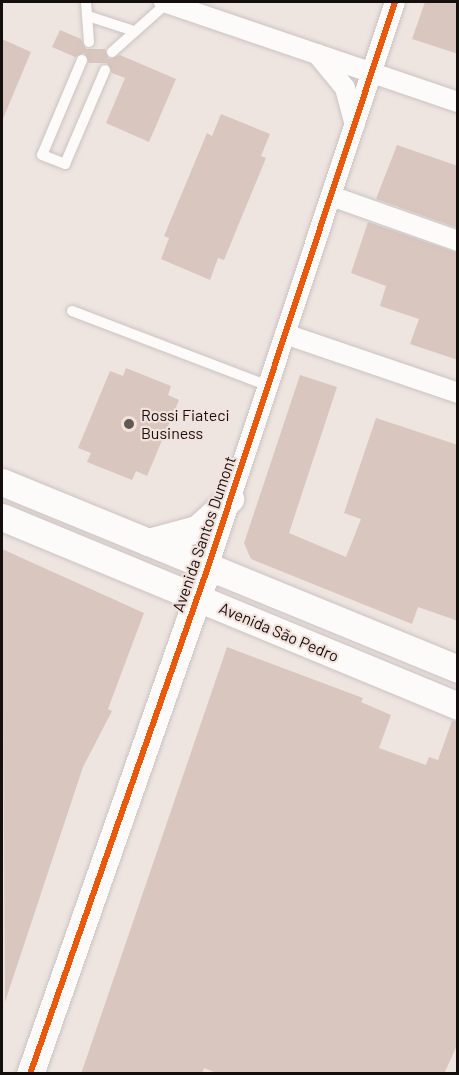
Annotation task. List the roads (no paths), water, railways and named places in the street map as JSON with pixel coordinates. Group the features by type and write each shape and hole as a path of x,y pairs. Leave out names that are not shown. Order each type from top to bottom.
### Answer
{"street":[{"path":"166,2 458,102"},
{"name":"Avenida Santos Dumont","path":"30,1074 208,567 396,2"},
{"path":"317,54 345,88 355,125"},
{"path":"331,196 458,241"},
{"path":"285,334 458,393"},
{"name":"Avenida São Pedro","path":"2,482 458,669"},
{"path":"148,542 197,530 231,499"},
{"name":"Avenida São Pedro","path":"2,517 458,706"}],"lane":[{"path":"86,2 91,16 89,42"},
{"path":"112,52 131,30 166,2"},
{"path":"91,16 131,30"},
{"path":"82,60 42,155 65,164 105,70"},
{"path":"72,311 268,386"}],"place":[{"name":"Rossi Fiateci Business","path":"129,424"}]}
